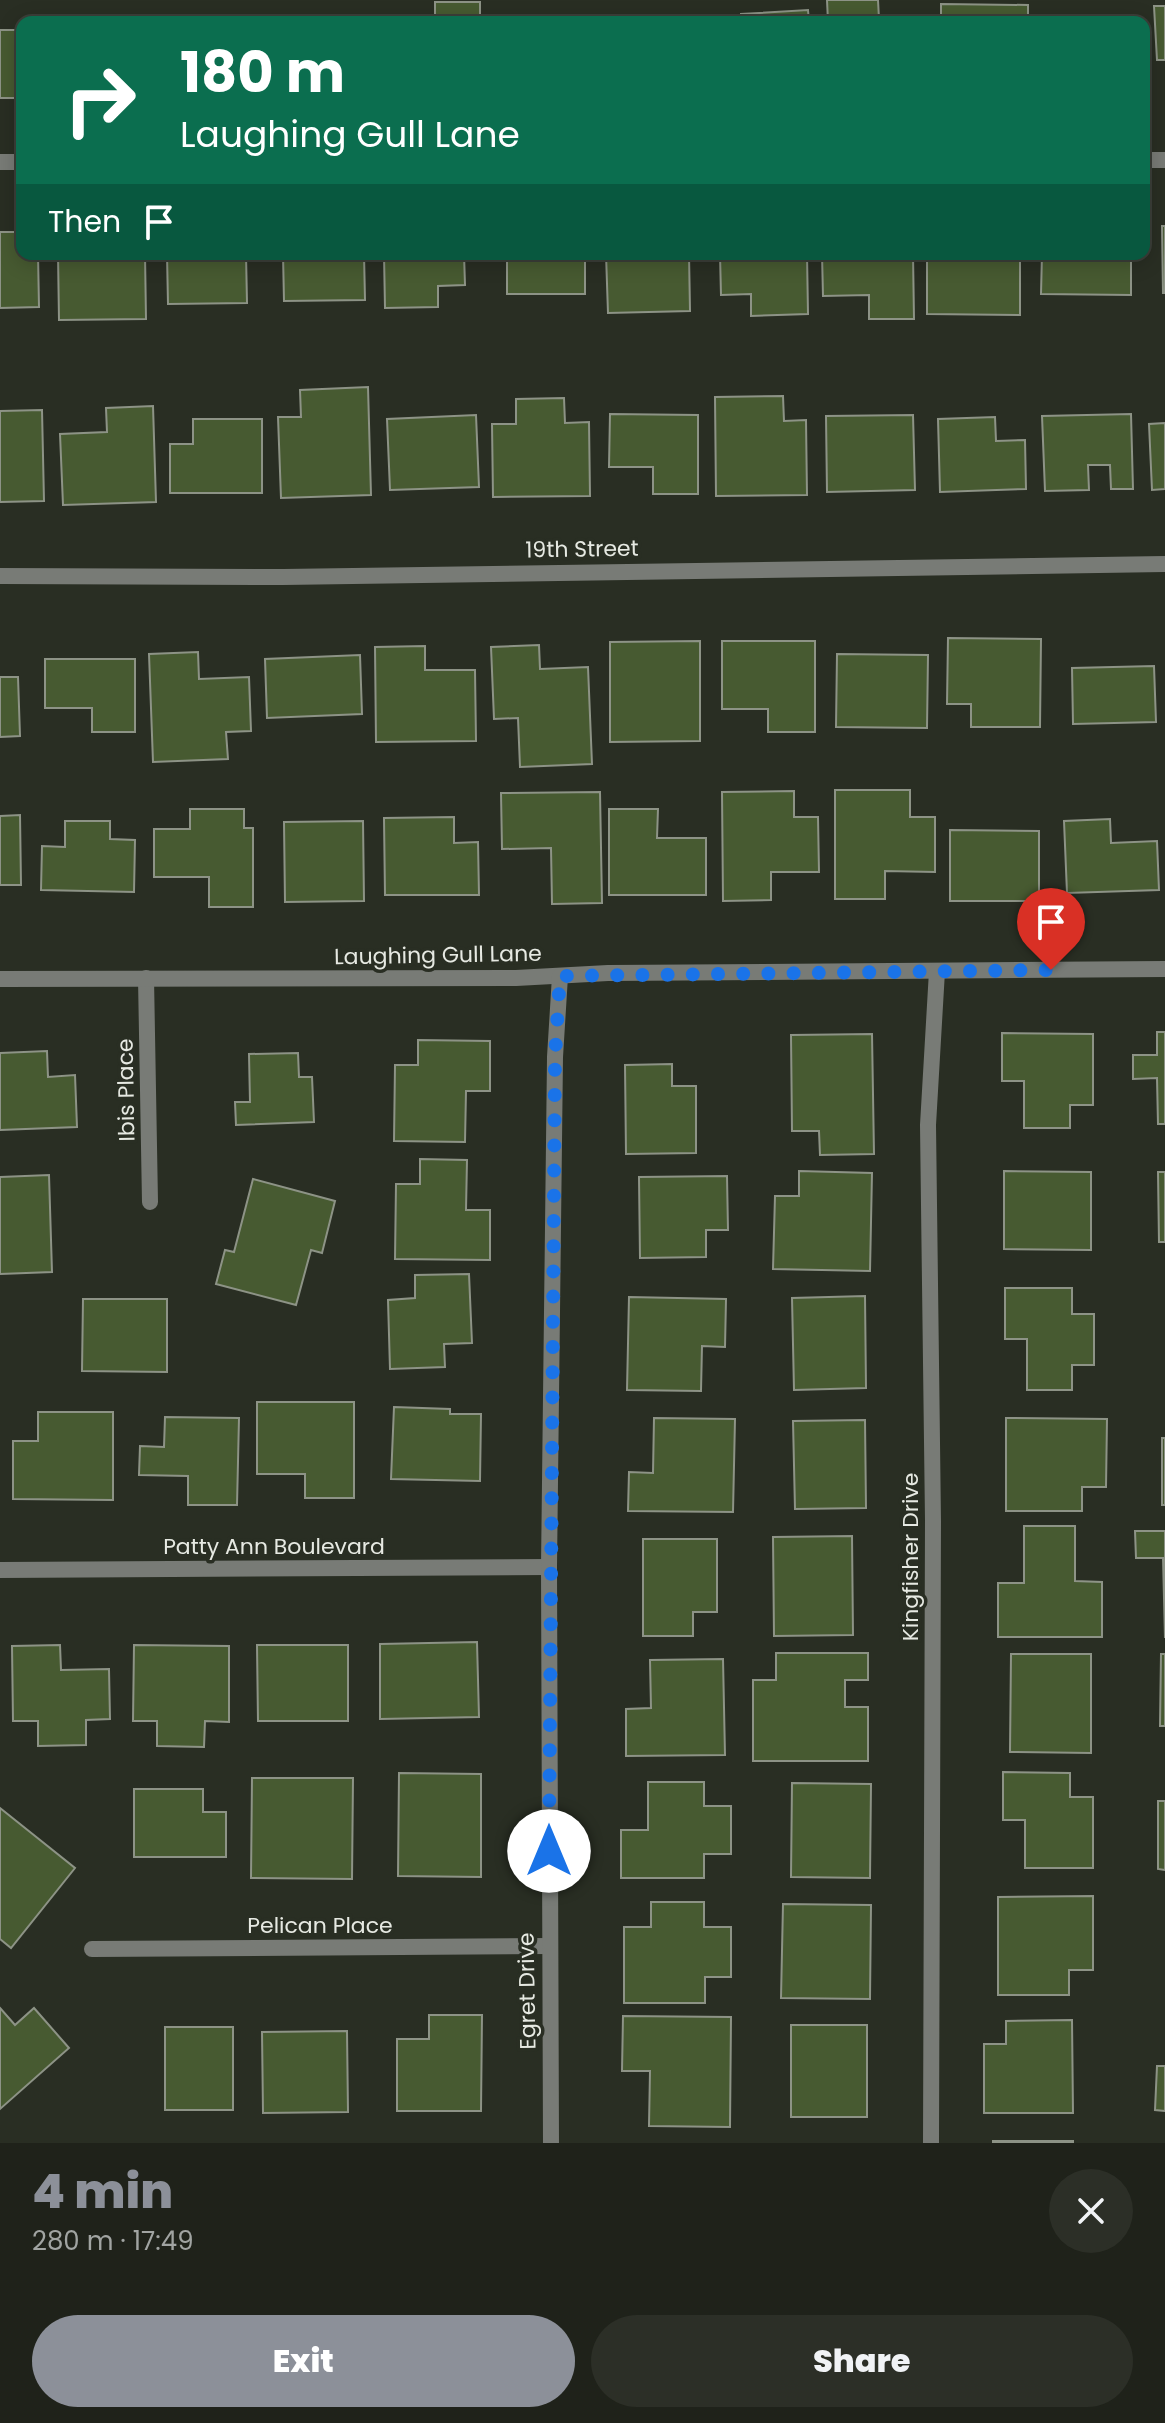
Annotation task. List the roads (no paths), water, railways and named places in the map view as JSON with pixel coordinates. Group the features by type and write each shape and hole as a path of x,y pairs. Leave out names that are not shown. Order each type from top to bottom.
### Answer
{"street":[{"name":"19th Street","path":"0,576 283,577 1165,564"},
{"name":"Laughing Gull Lane","path":"0,979 1165,969"},
{"name":"Kingfisher Drive","path":"931,2143 933,1521 928,1125 937,971"},
{"name":"Egret Drive","path":"551,2143 549,1567 555,1057 560,976"},
{"name":"Ibis Place","path":"146,978 150,1202"},
{"name":"Patty Ann Boulevard","path":"0,1570 549,1567"},
{"name":"Pelican Place","path":"92,1949 549,1946"}]}
